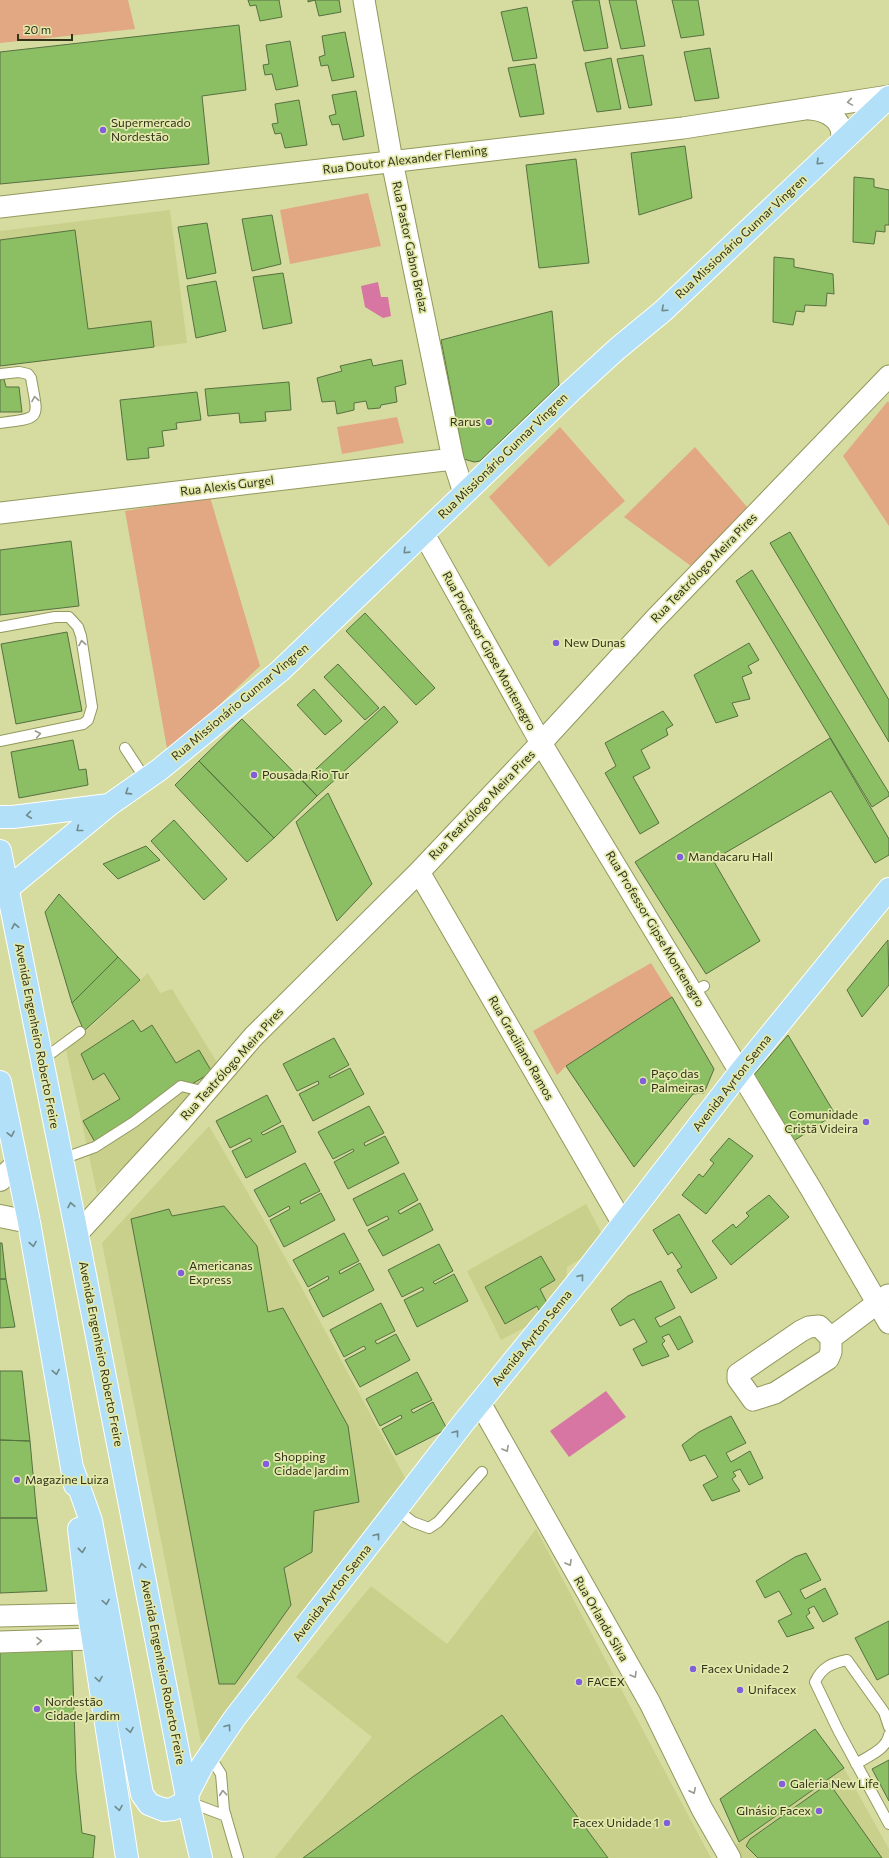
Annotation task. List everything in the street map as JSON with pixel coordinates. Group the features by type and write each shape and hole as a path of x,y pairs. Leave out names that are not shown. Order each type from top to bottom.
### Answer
{"main road":[{"name":"Rua Missionário Gunnar Vingren","path":"4,892 109,805 146,780 280,671 424,534 464,492 593,370 668,305 889,97"},
{"name":"Rua Missionário Gunnar Vingren","path":"0,816 13,817 109,805"},
{"name":"Avenida Engenheiro Roberto Freire","path":"0,851 4,892 42,1060 188,1800 201,1858"},
{"name":"Avenida Ayrton Senna","path":"188,1800 209,1755 234,1719 480,1403 623,1224 740,1072 889,889"},
{"path":"0,1082 29,1222 73,1470 88,1614 127,1858"},
{"path":"0,1180 17,1164"},
{"path":"0,1216 29,1222"},
{"path":"73,1470 92,1521 142,1794 148,1804 164,1810 173,1809 188,1800"}],"street":[{"name":"Rua Pastor Gabno Brelaz","path":"364,0 392,161 453,459 464,492"},
{"name":"Rua Doutor Alexander Fleming","path":"0,207 683,128 889,97"},
{"name":"Rua Doutor Alexander Fleming","path":"809,109 824,111 836,120 842,131 841,141"},
{"name":"Rua Teatrólogo Meira Pires","path":"77,1234 206,1092 253,1037 419,872 541,743 655,618 889,376"},
{"name":"Rua Alexis Gurgel","path":"0,513 453,459"},
{"name":"Rua Professor Gipse Montenegro","path":"424,534 541,743 699,989 740,1072 883,1299 889,1323"},
{"name":"Rua Graciliano Ramos","path":"419,872 623,1224"},
{"path":"831,1338 883,1299"},
{"name":"Rua Orlando Silva","path":"480,1403 650,1703 702,1809 730,1858"},
{"path":"0,1616 88,1614"},
{"path":"0,1642 92,1639"}],"lane":[{"path":"0,374 19,372 28,374 32,378 36,410 34,415 27,420 0,423"},
{"path":"0,627 55,617 69,617 78,627 81,636 92,707 88,720 83,724 0,741"},
{"path":"125,748 146,780"},
{"path":"42,1060 80,1032"},
{"path":"62,1159 95,1147 134,1122 181,1086 206,1092"},
{"path":"397,1510 413,1522 429,1528 438,1522 482,1472"},
{"path":"889,1727 884,1712 847,1660 833,1663 820,1672 815,1682 832,1719 889,1824"},
{"path":"856,1764 879,1750 887,1742 889,1735"},
{"path":"209,1755 221,1774 226,1816 238,1858"},
{"path":"188,1800 226,1816"}],"shaded area":[{"path":"0,0 128,0 135,29 0,43"},
{"path":"368,193 381,246 290,264 280,210"},
{"path":"170,210 187,343 0,366 0,231"},
{"path":"378,282 381,297 388,297 391,316 383,318 365,307 361,286"},
{"path":"888,401 889,403 889,526 843,456"},
{"path":"397,417 404,443 342,454 337,427"},
{"path":"560,427 625,501 549,567 489,497"},
{"path":"695,447 748,508 691,566 624,517"},
{"path":"210,497 260,666 168,754 125,511"},
{"path":"651,963 672,997 566,1066 557,1075 533,1031"},
{"path":"148,973 160,993 172,989 221,1069 97,1193 66,1050"},
{"name":"Shopping Cidade Jardim","path":"209,1126 285,1257 410,1487 206,1746 201,1742 102,1243"},
{"path":"586,1204 604,1238 596,1250 567,1267 566,1287 547,1316 501,1340 467,1271"},
{"path":"606,1391 626,1417 569,1457 550,1431"},
{"path":"536,1529 711,1858 275,1858 372,1737 296,1677 371,1586 447,1644"},
{"name":"GInásio Facex","path":"844,1768 889,1849 889,1858 717,1858"}],"building":[{"path":"248,0 279,0 282,17 260,21 256,5 250,6"},
{"path":"315,0 339,0 341,12 319,16"},
{"path":"599,0 608,48 584,51 572,1"},
{"path":"609,0 636,0 645,46 621,49"},
{"path":"672,0 698,0 704,35 681,38"},
{"path":"527,7 537,58 513,61 501,12"},
{"name":"Supermercado Nordestão","path":"239,25 246,90 202,96 209,164 0,184 0,52"},
{"path":"345,32 354,77 332,81 328,65 321,66 319,57 325,55 322,36"},
{"path":"290,41 298,86 276,90 272,74 265,75 263,65 269,64 266,45"},
{"path":"710,48 719,98 695,101 684,52"},
{"path":"643,55 652,105 629,108 617,59"},
{"path":"611,58 621,109 597,112 585,63"},
{"path":"535,64 544,114 520,117 508,68"},
{"path":"356,91 364,136 343,140 339,124 332,125 329,116 336,114 332,95"},
{"path":"299,100 307,145 285,148 281,133 275,134 272,124 278,123 275,104"},
{"path":"685,146 692,198 639,215 631,153"},
{"path":"576,159 589,263 539,268 526,165"},
{"path":"854,177 874,179 874,187 889,190 889,225 885,225 885,232 876,231 874,244 853,242"},
{"path":"272,215 281,264 252,271 242,219"},
{"path":"207,223 216,273 187,279 178,227"},
{"path":"75,230 88,329 151,321 154,347 0,366 0,240"},
{"path":"774,257 794,259 794,267 833,274 834,294 827,293 826,306 805,305 804,312 796,311 793,325 773,322"},
{"path":"283,273 292,323 263,329 253,277"},
{"path":"216,281 226,331 196,338 187,286"},
{"name":"Rarus","path":"552,311 559,385 480,461 474,462 464,459 441,340"},
{"path":"371,359 373,366 402,360 406,384 395,387 397,402 381,405 380,408 368,409 366,401 354,403 354,410 337,414 335,401 322,402 317,378 342,371 340,366"},
{"path":"4,379 6,387 19,387 22,412 0,412 0,380"},
{"path":"289,382 291,410 265,412 266,421 240,423 239,413 208,416 205,389"},
{"path":"197,392 201,420 176,423 177,429 162,431 164,446 148,448 149,458 127,460 120,400"},
{"path":"790,532 889,700 889,742 770,543"},
{"path":"71,541 79,606 0,615 0,550"},
{"path":"752,570 889,793 889,796 872,807 736,581"},
{"path":"365,613 435,688 416,705 346,631"},
{"path":"67,632 82,711 16,724 1,644"},
{"path":"749,643 759,660 748,666 752,673 742,677 750,699 732,703 738,716 716,723 694,675"},
{"path":"338,664 379,708 365,720 324,677"},
{"path":"314,689 342,721 325,735 297,705"},
{"path":"384,706 398,722 317,796 303,781"},
{"path":"663,711 673,725 666,729 668,735 641,750 650,768 633,777 659,823 640,834 605,773 616,766 605,743"},
{"name":"Pousada Rio Tur","path":"242,719 317,796 274,838 199,761"},
{"name":"Mandacaru Hall","path":"830,738 889,839 889,855 875,863 831,791 713,860 760,941 706,974 635,862"},
{"path":"73,740 79,770 86,769 88,785 19,798 11,752"},
{"path":"199,761 274,838 247,862 175,785"},
{"path":"328,793 372,884 337,921 296,822"},
{"path":"174,820 227,879 204,900 151,841"},
{"path":"146,846 160,860 118,879 103,864"},
{"path":"59,894 118,957 72,1003 45,912"},
{"path":"888,940 889,985 862,1017 847,990"},
{"path":"118,957 140,980 84,1031 72,1003"},
{"name":"Paço das Palmeiras","path":"672,997 714,1069 704,1093 693,1094 634,1167 566,1066"},
{"path":"133,1020 141,1032 152,1025 176,1063 199,1050 212,1072 95,1142 83,1121 120,1099 104,1073 93,1080 81,1054"},
{"path":"788,1035 835,1114 792,1142 753,1076"},
{"path":"334,1038 349,1065 329,1076 330,1078 350,1068 364,1094 313,1121 299,1094 319,1084 318,1081 297,1091 283,1064"},
{"path":"267,1095 281,1122 261,1133 263,1135 283,1125 296,1152 246,1178 232,1151 252,1141 250,1138 230,1148 216,1121"},
{"path":"369,1106 384,1133 364,1143 365,1146 385,1136 399,1163 348,1189 334,1162 354,1151 353,1149 333,1159 318,1132"},
{"path":"729,1138 753,1156 706,1214 682,1195 699,1174 703,1177 714,1163 710,1160"},
{"path":"305,1163 320,1191 300,1201 301,1204 321,1193 335,1220 284,1247 270,1220 290,1209 289,1206 269,1217 254,1190"},
{"path":"404,1173 418,1200 398,1211 400,1214 420,1203 433,1230 383,1256 368,1230 389,1219 387,1216 367,1226 353,1199"},
{"path":"769,1195 789,1217 731,1265 712,1241 733,1224 736,1228 749,1216 746,1213"},
{"name":"Shopping Cidade Jardim","path":"224,1206 257,1246 268,1312 283,1308 348,1426 359,1502 314,1511 312,1552 284,1568 291,1605 235,1684 219,1684 131,1219 169,1209 172,1216"},
{"path":"679,1214 717,1278 691,1293 677,1270 682,1267 672,1252 668,1255 653,1230"},
{"path":"344,1233 359,1261 339,1271 340,1274 360,1263 374,1290 323,1317 309,1290 329,1279 328,1276 308,1287 293,1260"},
{"path":"0,1243 2,1243 6,1279 0,1279"},
{"path":"439,1244 453,1271 433,1282 435,1284 454,1274 468,1301 417,1327 404,1300 424,1290 422,1287 402,1297 388,1270"},
{"path":"541,1256 555,1280 540,1289 549,1307 540,1312 537,1306 505,1324 485,1287"},
{"path":"0,1279 6,1279 15,1327 0,1328"},
{"path":"661,1281 675,1308 655,1318 660,1327 680,1316 693,1342 678,1350 669,1334 662,1337 665,1341 662,1344 669,1356 642,1366 633,1349 647,1342 634,1319 620,1326 611,1309 628,1296"},
{"path":"381,1303 395,1331 375,1341 377,1344 396,1334 410,1360 360,1387 345,1360 366,1349 364,1346 344,1357 330,1330"},
{"path":"0,1371 22,1371 30,1441 0,1440"},
{"path":"417,1372 432,1400 411,1410 413,1413 433,1402 447,1429 396,1455 382,1429 402,1418 401,1415 380,1426 366,1399"},
{"path":"731,1416 746,1443 726,1453 731,1462 750,1451 763,1478 749,1485 740,1469 733,1472 736,1476 732,1479 740,1491 712,1501 703,1485 718,1477 705,1455 690,1461 682,1445 699,1432"},
{"name":"Magazine Luiza","path":"0,1440 30,1441 37,1518 0,1518"},
{"path":"0,1518 37,1518 47,1591 0,1593"},
{"path":"806,1553 821,1580 800,1590 805,1599 825,1588 838,1614 823,1622 814,1606 808,1609 810,1613 806,1616 814,1628 787,1637 778,1621 792,1614 779,1591 765,1598 756,1581 795,1557"},
{"path":"889,1621 889,1674 877,1680 855,1638"},
{"name":"Nordestão Cidade Jardim","path":"72,1650 76,1772 82,1833 95,1836 93,1858 0,1858 0,1652"},
{"path":"502,1715 608,1858 303,1858 414,1776"},
{"name":"Galeria New Life","path":"815,1729 844,1768 739,1842 720,1799"},
{"path":"889,1760 889,1801 872,1769"},
{"name":"GInásio Facex","path":"829,1783 882,1858 758,1858 746,1846 750,1839"}],"place":[{"name":"Supermercado Nordestão","path":"103,130"},
{"name":"Rarus","path":"489,422"},
{"name":"New Dunas","path":"556,643"},
{"name":"Pousada Rio Tur","path":"254,775"},
{"name":"Mandacaru Hall","path":"680,857"},
{"name":"Paço das Palmeiras","path":"643,1081"},
{"name":"Comunidade Cristã Videira","path":"866,1122"},
{"name":"Americanas Express","path":"181,1273"},
{"name":"Shopping Cidade Jardim","path":"266,1464"},
{"name":"Magazine Luiza","path":"17,1480"},
{"name":"Facex Unidade 2","path":"693,1669"},
{"name":"FACEX","path":"579,1682"},
{"name":"Unifacex","path":"740,1690"},
{"name":"Nordestão Cidade Jardim","path":"37,1709"},
{"name":"Galeria New Life","path":"782,1784"},
{"name":"GInásio Facex","path":"819,1811"},
{"name":"Facex Unidade 1","path":"667,1823"}]}
